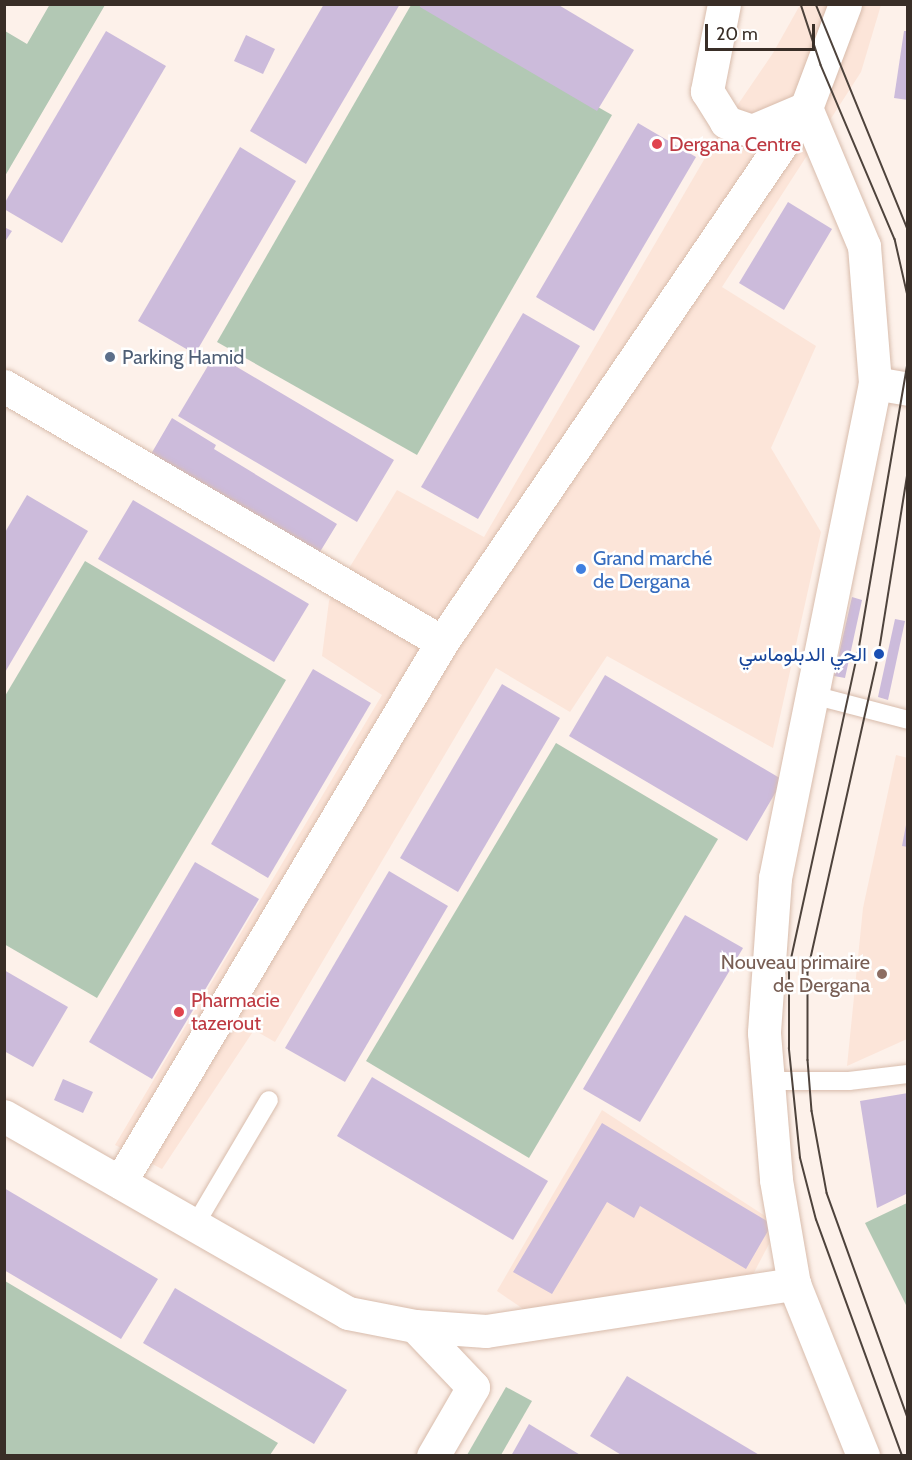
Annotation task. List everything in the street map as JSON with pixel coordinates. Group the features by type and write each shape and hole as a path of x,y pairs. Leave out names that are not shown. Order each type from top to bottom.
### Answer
{"street":[{"path":"724,4 706,91 726,122 752,131 806,108"},
{"path":"120,1182 442,642 806,108 845,4"},
{"path":"806,108 864,246 875,383 775,878 764,1033 776,1180 794,1284 863,1455"},
{"path":"875,383 908,388"},
{"path":"4,385 442,642"},
{"path":"4,385 38,387"},
{"path":"4,1116 348,1313 415,1326 486,1331 794,1284"},
{"path":"415,1326 473,1387 433,1455"}],"lane":[{"path":"813,694 908,720"},
{"path":"768,1082 849,1081 908,1074"},
{"path":"195,1225 269,1100"}],"shaded area":[{"name":"Grand marché de Dergana","path":"800,5 881,5 861,72 722,287 816,346 771,448 821,532 773,748 607,656 570,712 496,668 275,1042 254,1030 162,1169 115,1145 382,695 322,656 329,601 397,490 484,537 726,122 773,53"},
{"name":"Nouveau primaire de Dergana","path":"896,755 908,758 907,1039 847,1066 863,908"},
{"path":"602,1110 779,1225 751,1278 529,1313 497,1291"}],"green space":[{"path":"50,4 105,5 5,176 5,31 27,44"},
{"path":"411,5 418,5 612,115 417,455 217,342"},
{"path":"85,561 286,680 97,998 4,944 5,696"},
{"path":"556,743 718,839 529,1158 366,1061"},
{"path":"907,1203 907,1307 865,1223"},
{"path":"5,1281 278,1443 270,1455 5,1455"},
{"path":"506,1387 532,1401 501,1455 467,1455"}],"building":[{"path":"324,4 400,4 306,164 250,131"},
{"path":"421,4 557,4 634,50 597,111 420,7"},
{"path":"106,31 166,66 62,243 4,209 4,204"},
{"path":"904,31 908,31 908,100 894,98"},
{"path":"246,35 275,49 263,74 234,61"},
{"path":"638,123 696,157 594,331 536,297"},
{"path":"240,147 296,181 195,354 138,321"},
{"path":"788,202 832,229 784,310 739,283"},
{"path":"4,227 12,231 4,243"},
{"path":"523,313 580,346 478,519 421,487"},
{"path":"215,354 394,460 357,522 178,416"},
{"path":"172,418 216,445 214,449 337,524 315,560 147,461"},
{"path":"27,495 88,531 4,674 4,534"},
{"path":"133,500 309,604 274,662 98,559"},
{"path":"852,597 862,600 845,678 834,676"},
{"path":"895,619 905,621 888,700 878,697"},
{"path":"313,669 371,703 268,878 211,844"},
{"path":"605,675 783,780 747,841 569,736"},
{"path":"502,684 560,718 458,892 400,858"},
{"path":"906,825 908,825 908,847 902,846"},
{"path":"195,862 259,899 152,1079 89,1042"},
{"path":"389,871 448,906 345,1082 285,1048"},
{"path":"685,915 743,948 640,1122 583,1089"},
{"path":"4,970 68,1007 33,1067 4,1051"},
{"path":"372,1077 548,1181 513,1240 337,1136"},
{"path":"63,1079 93,1092 83,1113 54,1100"},
{"path":"908,1093 908,1193 877,1208 860,1101"},
{"path":"602,1123 772,1224 746,1269 640,1206 634,1218 607,1202 552,1294 513,1272"},
{"path":"4,1188 158,1279 121,1339 4,1270"},
{"path":"175,1288 347,1390 314,1444 143,1343"},
{"path":"627,1376 761,1456 623,1456 590,1436"},
{"path":"529,1424 582,1456 511,1456"}],"tram line":[{"path":"801,4 821,65 895,239 908,296"},
{"path":"816,4 908,229"},
{"path":"902,1456 816,1220 800,1158 789,1049 789,968 859,647 908,359"},
{"path":"908,473 879,654 808,972 808,1060 812,1111 827,1193 908,1418"}],"place":[{"name":"Dergana Centre","path":"657,144"},
{"name":"Parking Hamid","path":"110,357"},
{"name":"Grand marché de Dergana","path":"581,569"},
{"name":"الحي الدبلوماسي","path":"879,654"},
{"name":"Nouveau primaire de Dergana","path":"882,974"},
{"name":"Pharmacie tazerout","path":"179,1012"}]}
